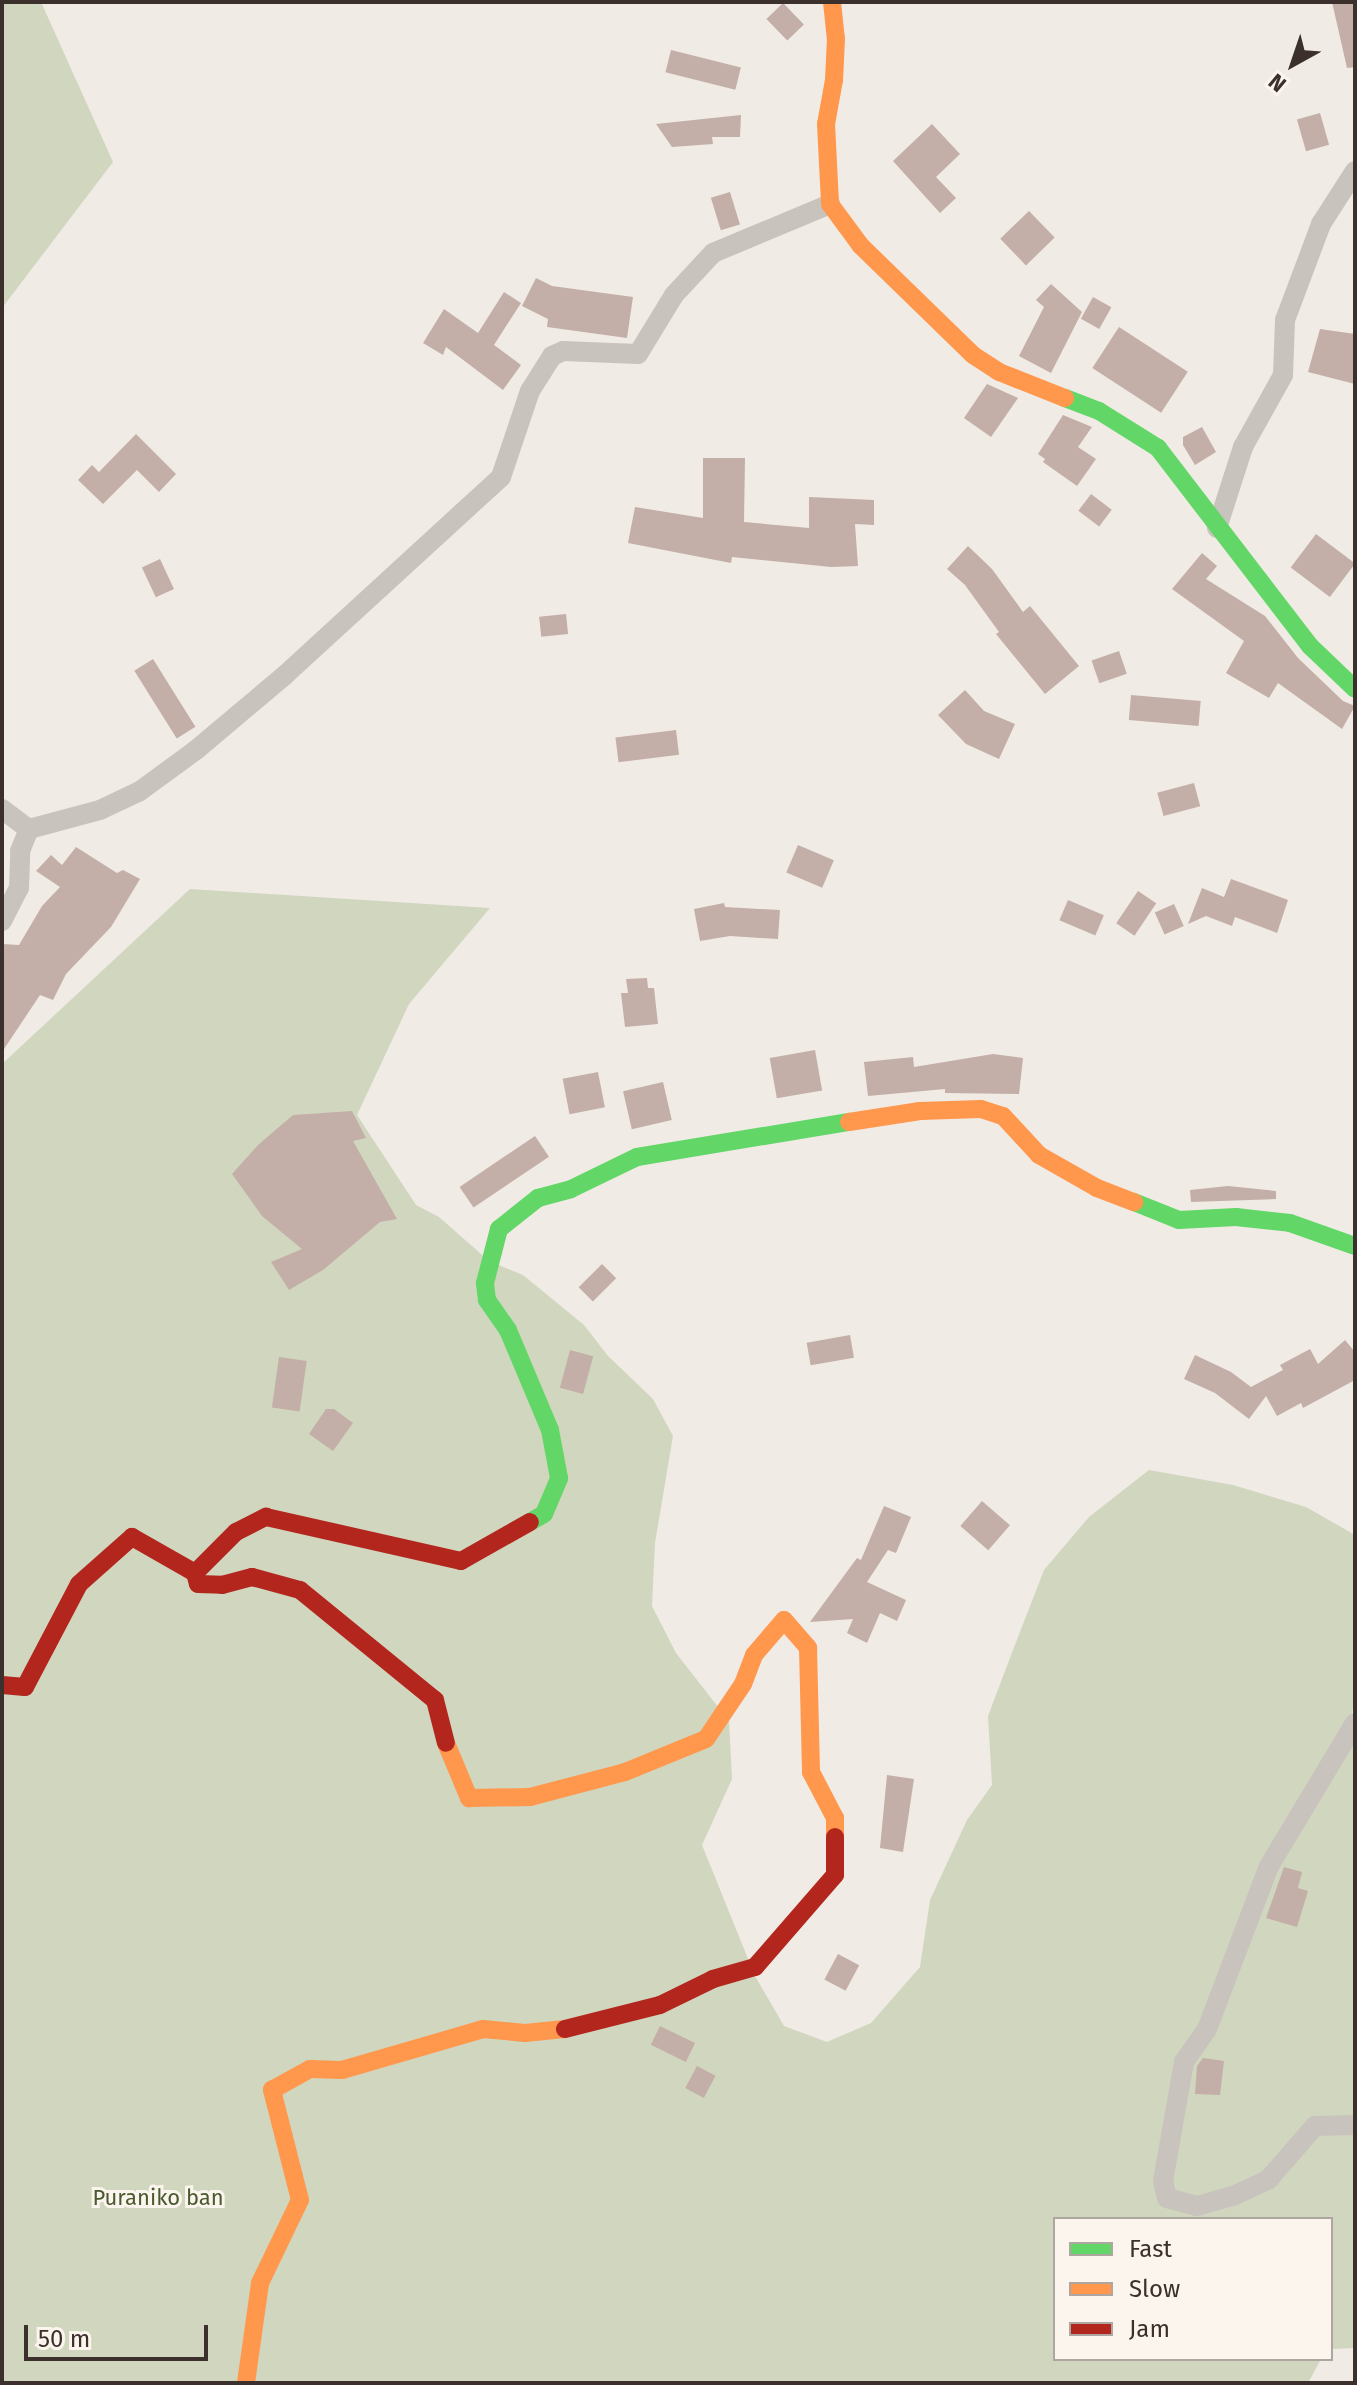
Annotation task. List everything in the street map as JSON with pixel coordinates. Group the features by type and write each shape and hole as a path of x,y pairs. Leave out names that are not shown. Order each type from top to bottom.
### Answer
{"street":[{"path":"832,2 836,38 834,80 826,124 830,204 861,246 973,355 999,372 1099,411 1158,448 1310,646 1355,689"},
{"path":"1217,528 1243,447 1283,375 1285,320 1321,224 1355,171"},
{"path":"29,829 100,810 140,791 196,750 285,675 501,477 530,391 552,356 563,351 638,354 674,295 713,253 830,204"},
{"path":"2,809 29,829"},
{"path":"2,921 19,888 20,851 29,829"},
{"path":"195,1573 236,1532 266,1517 461,1561 544,1514 559,1478 550,1430 508,1330 487,1300 485,1283 489,1261 499,1229 538,1198 571,1189 637,1157 920,1111 981,1109 1003,1116 1039,1155 1074,1175 1179,1220 1236,1217 1290,1223 1355,1246"},
{"path":"2,1685 25,1687 79,1584 132,1537 195,1573 198,1584 222,1585 252,1577 300,1590 435,1700 448,1751 469,1798 530,1797 625,1772 706,1739 743,1684 754,1655 784,1620 808,1648 811,1772 835,1818 835,1875 755,1967 713,1979 660,2005 554,2031 525,2033 483,2029 342,2070 310,2069 272,2090 300,2200 260,2283 246,2383"},
{"path":"1355,1723 1269,1866 1207,2029 1184,2062 1163,2181 1167,2198 1197,2206 1233,2196 1268,2180 1315,2126 1355,2125"}],"green space":[{"path":"2,2 41,2 113,162 2,308"},
{"name":"Puraniko ban","path":"190,889 490,908 409,1004 357,1115 416,1205 439,1217 489,1261 523,1275 584,1325 608,1356 653,1399 673,1436 655,1543 652,1606 676,1653 729,1721 732,1779 702,1845 755,1976 784,2026 827,2042 871,2023 920,1967 930,1900 967,1820 992,1785 988,1716 1044,1570 1089,1517 1149,1470 1233,1485 1306,1507 1355,1535 1355,1696 1350,1725 1355,1736 1355,2348 1333,2349 1333,2217 1053,2217 1053,2361 1320,2361 1308,2383 2,2383 2,1064"}],"building":[{"path":"1332,2 1355,2 1355,67 1347,68"},
{"path":"783,3 804,25 787,41 766,19"},
{"path":"671,50 741,67 735,90 665,72"},
{"path":"1320,113 1329,145 1306,151 1297,120"},
{"path":"741,115 740,137 712,137 713,144 672,147 656,124"},
{"path":"932,124 960,154 936,177 956,198 940,213 893,161"},
{"path":"730,192 740,225 721,230 711,198"},
{"path":"1029,211 1055,238 1026,265 1000,239"},
{"path":"536,278 552,286 633,297 627,338 547,327 548,319 522,306"},
{"path":"1051,284 1082,312 1051,373 1019,356 1044,307 1036,300"},
{"path":"504,292 521,303 494,345 521,365 503,390 446,347 443,355 423,343 444,309 478,333"},
{"path":"1093,297 1111,307 1099,329 1081,319"},
{"path":"1119,327 1188,372 1161,413 1092,368"},
{"path":"1320,329 1355,334 1355,384 1308,372"},
{"path":"987,384 1018,398 991,437 964,418"},
{"path":"1063,415 1092,427 1078,447 1096,459 1077,486 1043,462 1045,459 1038,454"},
{"path":"1202,427 1216,452 1195,465 1183,445 1183,437"},
{"path":"136,434 176,474 159,492 137,470 103,504 78,480 92,465 99,472"},
{"path":"703,458 745,458 744,522 809,528 809,497 874,500 874,525 855,524 858,566 831,567 732,557 731,563 628,543 635,507 703,518"},
{"path":"1091,494 1112,510 1099,526 1078,511"},
{"path":"1316,534 1355,563 1330,597 1291,568"},
{"path":"968,546 992,569 1023,612 1030,606 1079,666 1045,694 996,634 999,632 965,585 947,569"},
{"path":"1202,553 1217,566 1206,579 1265,616 1298,658 1343,701 1355,706 1342,729 1278,683 1269,698 1226,673 1244,641 1172,589"},
{"path":"160,559 174,589 156,597 142,567"},
{"path":"566,614 568,634 541,637 539,617"},
{"path":"1119,651 1127,674 1099,683 1092,660"},
{"path":"153,659 195,727 177,739 134,671"},
{"path":"965,690 984,711 1015,724 999,759 966,744 938,715"},
{"path":"1131,695 1201,701 1199,726 1129,720"},
{"path":"676,730 679,755 619,762 615,737"},
{"path":"1194,783 1200,806 1164,816 1157,793"},
{"path":"798,845 834,860 822,888 786,873"},
{"path":"76,847 117,873 123,870 140,879 111,927 66,974 53,1000 40,995 2,1052 2,944 19,945 42,906 60,887 36,871 51,855 62,865"},
{"path":"1231,879 1288,900 1277,933 1235,917 1232,926 1206,916 1188,924 1202,888 1224,897"},
{"path":"1138,891 1156,903 1134,936 1116,923"},
{"path":"1068,900 1104,915 1095,935 1059,920"},
{"path":"724,903 725,907 780,910 778,939 730,936 700,941 694,909"},
{"path":"1174,904 1184,926 1165,934 1155,913"},
{"path":"647,978 648,988 654,988 658,1024 625,1027 621,993 628,993 626,979"},
{"path":"815,1050 822,1090 777,1098 770,1058"},
{"path":"993,1054 1023,1058 1019,1094 945,1093 945,1089 868,1096 864,1062 913,1057 914,1067"},
{"path":"598,1072 605,1107 570,1114 563,1079"},
{"path":"663,1082 672,1120 632,1129 623,1091"},
{"path":"352,1111 366,1138 353,1141 397,1219 380,1222 323,1270 289,1290 271,1262 302,1249 262,1216 232,1174 258,1145 293,1115"},
{"path":"535,1136 549,1157 474,1208 460,1187"},
{"path":"1228,1186 1276,1191 1276,1199 1191,1202 1190,1190"},
{"path":"602,1264 616,1278 593,1301 579,1287"},
{"path":"850,1335 854,1358 811,1365 807,1343"},
{"path":"1345,1340 1355,1352 1355,1380 1303,1408 1301,1403 1277,1416 1266,1396 1249,1419 1215,1393 1184,1379 1195,1355 1231,1372 1251,1387 1283,1370 1280,1365 1310,1349 1318,1364"},
{"path":"570,1350 593,1356 583,1394 560,1388"},
{"path":"279,1357 307,1361 300,1411 272,1408"},
{"path":"326,1409 334,1409 353,1423 333,1451 309,1434"},
{"path":"982,1501 1010,1525 988,1550 960,1526"},
{"path":"884,1506 911,1517 896,1553 888,1550 867,1582 906,1600 897,1621 880,1613 867,1643 847,1633 853,1619 810,1622 857,1558 861,1560"},
{"path":"887,1775 914,1779 903,1852 880,1848"},
{"path":"1284,1867 1302,1872 1298,1888 1308,1891 1297,1927 1266,1918"},
{"path":"838,1954 859,1965 846,1991 824,1980"},
{"path":"660,2026 695,2043 686,2062 651,2045"},
{"path":"1203,2058 1224,2061 1220,2095 1195,2094 1197,2066"},
{"path":"697,2066 716,2076 704,2098 685,2088"}],"traffic: fast":[{"path":"1065,398 1099,411 1158,448 1310,646 1355,689"},
{"path":"530,1522 544,1514 559,1478 550,1430 508,1330 487,1300 485,1283 499,1229 538,1198 571,1189 637,1157 849,1122"},
{"path":"1134,1202 1179,1220 1236,1217 1290,1223 1355,1246"}],"traffic: slow":[{"path":"832,2 836,38 834,80 826,124 830,204 861,246 973,355 999,372 1065,398"},
{"path":"849,1122 920,1111 981,1109 1003,1116 1039,1155 1097,1188 1134,1202"},
{"path":"446,1743 469,1798 530,1797 625,1772 706,1739 743,1684 754,1655 784,1620 808,1648 811,1772 835,1818 835,1837"},
{"path":"246,2383 260,2283 300,2200 272,2090 310,2069 342,2070 483,2029 525,2033 565,2029"}],"traffic: jam":[{"path":"2,1685 25,1687 79,1584 132,1537 195,1573 236,1532 266,1517 461,1561 530,1522"},
{"path":"195,1573 198,1584 222,1585 252,1577 300,1590 435,1700 446,1743"},
{"path":"565,2029 660,2005 713,1979 755,1967 835,1875 835,1837"}]}
